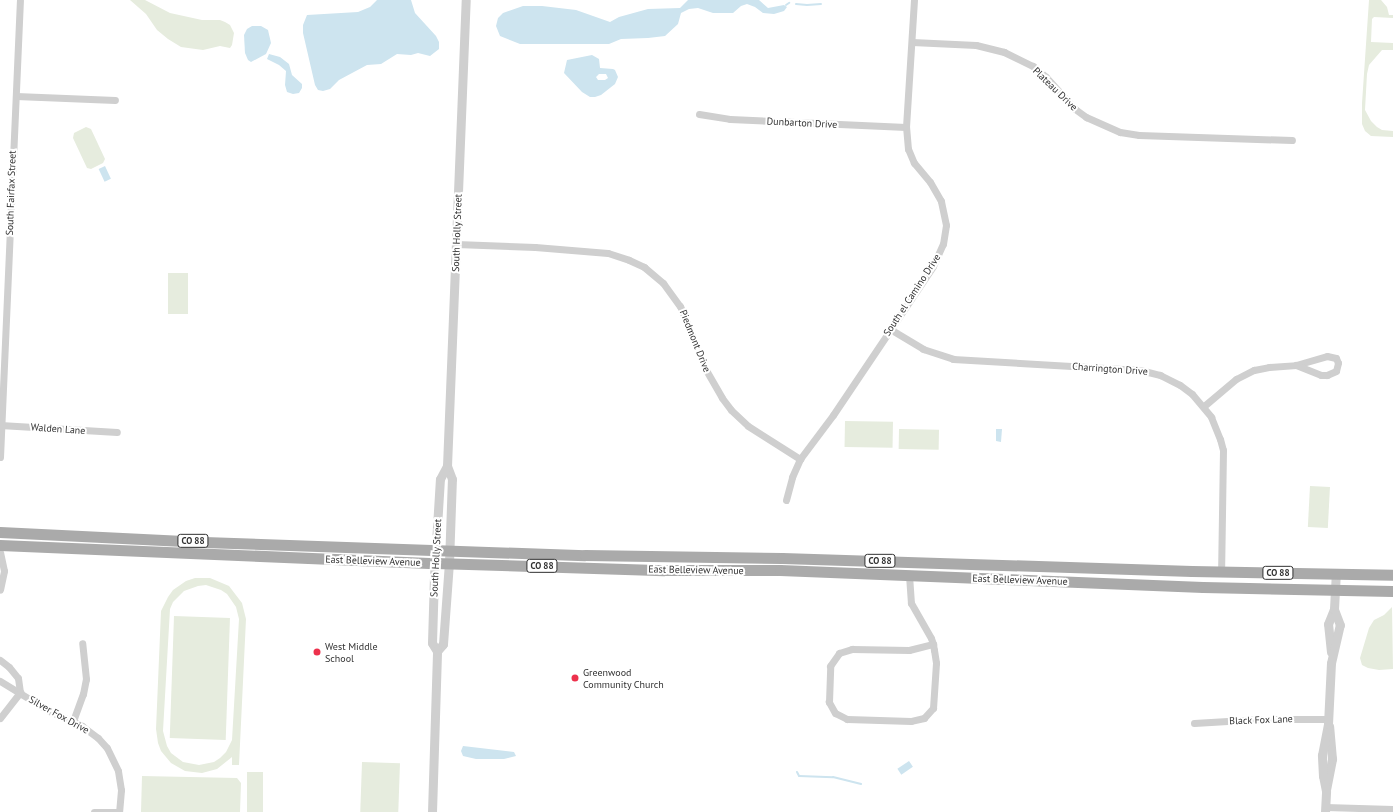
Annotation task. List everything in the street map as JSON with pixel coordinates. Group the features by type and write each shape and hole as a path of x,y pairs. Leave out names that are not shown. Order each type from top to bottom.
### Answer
{"main road":[{"name":"East Belleview Avenue","path":"0,532 204,542 585,555 782,558 1221,572 1393,575"},
{"name":"East Belleview Avenue","path":"0,545 435,563 636,569 780,570 1393,591"}],"street":[{"name":"South Fairfax Street","path":"0,457 20,0"},
{"name":"South Holly Street","path":"437,651 443,644 450,550 452,480 447,466 466,0"},
{"name":"South el Camino Drive","path":"786,500 792,477 800,459 833,415 938,256 945,231 945,214 941,202 930,182 919,170 911,156 906,127 914,0"},
{"name":"Plateau Drive","path":"912,42 976,45 1004,52 1032,66 1046,77 1064,99 1086,117 1120,132 1139,135 1292,140"},
{"path":"16,96 115,100"},
{"name":"Dunbarton Drive","path":"699,114 730,119 906,127"},
{"name":"Piedmont Drive","path":"456,244 535,247 608,253 644,267 663,283 680,306 706,370 719,393 732,410 748,426 800,459"},
{"name":"Charrington Drive","path":"890,329 923,349 953,359 1140,370 1153,373 1180,385 1204,406 1216,426 1223,450 1221,572"},
{"path":"1204,406 1236,379 1246,374 1269,367 1296,365 1326,356 1336,358 1338,363 1336,371 1327,375 1321,375 1296,365"},
{"name":"Walden Lane","path":"1,425 117,432"},
{"name":"South Holly Street","path":"432,812 437,651 432,643 435,563 440,479 447,466"},
{"path":"0,552 4,571 0,590"},
{"path":"1336,574 1334,609 1340,625 1332,663 1328,722 1332,744 1332,759 1326,791 1325,810 1393,809"},
{"path":"910,575 911,603 925,626 933,644 936,663 934,705 931,712 924,718 911,722 847,719 835,713 829,702 830,666 839,653 852,649 909,650 933,644"},
{"path":"73,721 84,694 86,679 82,643"},
{"path":"0,660 18,678 20,692 9,688 0,681"},
{"name":"Silver Fox Drive","path":"0,718 20,692 49,711 73,721 90,731 98,738 114,760 121,782 121,798 118,812"},
{"name":"Black Fox Lane","path":"1194,723 1262,719 1328,722"},
{"path":"94,812 118,812"}],"shaded area":[{"path":"130,0 145,0 170,13 202,20 220,20 225,22 230,25 234,33 232,45 230,48 220,46 203,50 181,47 157,30 146,14"},
{"path":"1369,0 1381,0 1387,7 1389,15 1393,15 1393,18 1374,17 1372,19 1371,42 1393,43 1393,50 1382,50 1369,65 1365,110 1371,121 1377,127 1382,130 1393,131 1393,137 1371,136 1365,131 1362,124"},
{"path":"86,127 91,129 105,159 103,163 91,169 87,168 73,138 74,133"},
{"path":"168,273 188,273 188,314 168,314"},
{"path":"845,421 893,422 893,448 845,447"},
{"path":"899,429 939,430 939,450 899,449"},
{"path":"1310,486 1330,487 1328,528 1308,527"},
{"path":"195,578 210,578 229,586 242,603 246,619 239,765 232,765 232,757 217,769 202,773 185,771 171,763 161,751 156,729 161,611 173,590 186,581","holes":["206,585 221,590 227,594 236,607 239,619 232,740 226,752 220,758 214,762 199,765 183,762 171,753 167,746 163,731 170,609 173,602 184,591"]},
{"path":"1392,607 1393,669 1379,670 1368,668 1362,665 1360,658 1369,628 1374,620 1384,615"},
{"path":"174,616 230,618 226,740 170,738"},
{"path":"362,762 400,763 398,812 360,812"},
{"path":"247,772 263,772 263,812 247,812"},
{"path":"142,776 237,778 241,783 240,812 141,812"}],"water":[{"path":"377,0 411,0 415,13 436,36 439,42 439,49 430,56 418,53 411,55 397,54 381,64 367,65 339,80 330,89 323,91 318,90 315,85 303,33 303,25 307,15 358,12 370,7"},
{"path":"688,0 759,0 768,8 784,5 787,7 784,11 774,14 763,13 755,7 747,4 741,6 733,13 713,13 698,8 689,9 681,13 678,24 665,36 621,39 609,44 520,44 500,36 496,26 498,18 503,13 523,6 542,6 576,10 610,22 619,17 648,9 680,8"},
{"path":"252,26 261,26 268,30 271,43 266,54 251,62 248,60 245,53 244,35 247,29"},
{"path":"269,54 280,57 289,64 292,75 302,84 302,88 299,93 293,94 287,92 285,85 286,71 279,65 267,59"},
{"path":"592,55 599,59 600,68 615,70 618,77 615,84 601,95 590,97 582,92 564,73 567,60","holes":["599,74 606,74 608,78 605,80 598,80 596,77"]},
{"path":"105,166 111,179 105,182 99,169"},
{"path":"996,429 1002,429 1001,442 996,441"},
{"path":"463,746 514,752 516,756 504,759 476,759 463,756 461,751"},
{"path":"909,761 913,767 901,775 897,769"}],"waterway":[{"path":"796,4 821,4"},
{"path":"797,772 799,776 833,777 861,784"}],"place":[{"name":"West Middle School","path":"317,652"},
{"name":"Greenwood Community Church","path":"575,678"}]}
